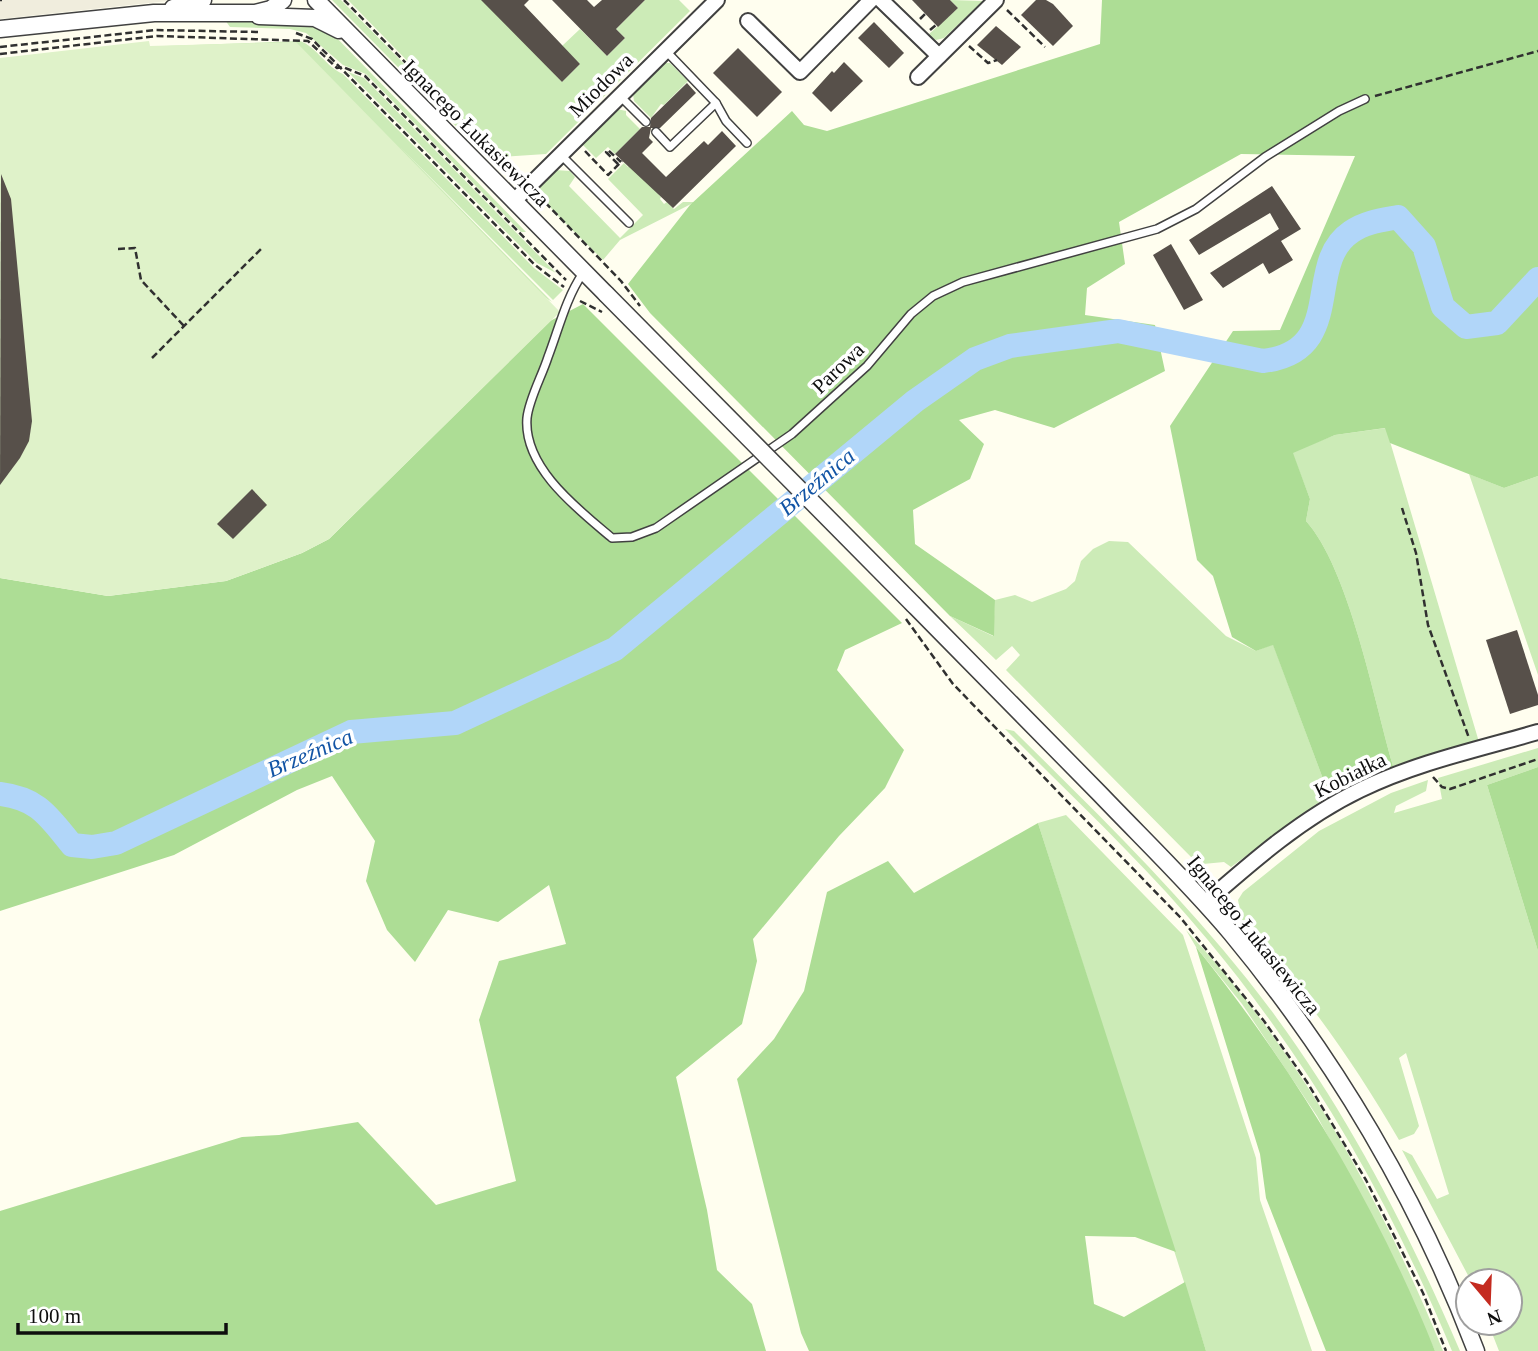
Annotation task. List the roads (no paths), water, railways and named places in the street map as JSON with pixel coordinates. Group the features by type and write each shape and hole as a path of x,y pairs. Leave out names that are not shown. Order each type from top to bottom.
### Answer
{"street":[{"path":"154,13 203,0"},
{"path":"222,15 264,12 284,0"},
{"name":"Ignacego Łukasiewicza","path":"316,0 606,294 909,611 1205,903 1289,1007 1367,1125 1423,1228 1476,1351"},
{"name":"Miodowa","path":"513,201 717,0"},
{"path":"748,21 800,72 871,0"},
{"path":"881,0 939,57"},
{"path":"918,77 960,36 1001,4"},
{"path":"0,29 154,13 315,18 350,35"},
{"name":"Kobiałka","path":"1205,903 1319,812 1361,789 1429,764 1538,732"}],"lane":[{"path":"666,51 716,103 726,121 747,143"},
{"path":"621,96 646,122"},
{"name":"Parowa","path":"584,272 570,293 527,418 530,442 541,465 566,498 612,538 632,537 656,528 792,434 867,366 911,314 933,296 963,282 1157,229 1196,209 1276,150 1339,111 1365,99"},
{"path":"656,132 670,147 716,103"},
{"path":"560,155 629,223"}],"waterway":[{"name":"Brzeźnica","path":"0,794 24,800 42,810 72,845 92,847 116,843 351,732 455,723 615,649 915,401 975,359 1010,346 1118,331 1263,361 1289,354 1306,341 1316,324 1329,264 1337,246 1351,232 1368,224 1398,217 1424,246 1443,307 1466,327 1497,323 1538,279"}]}
